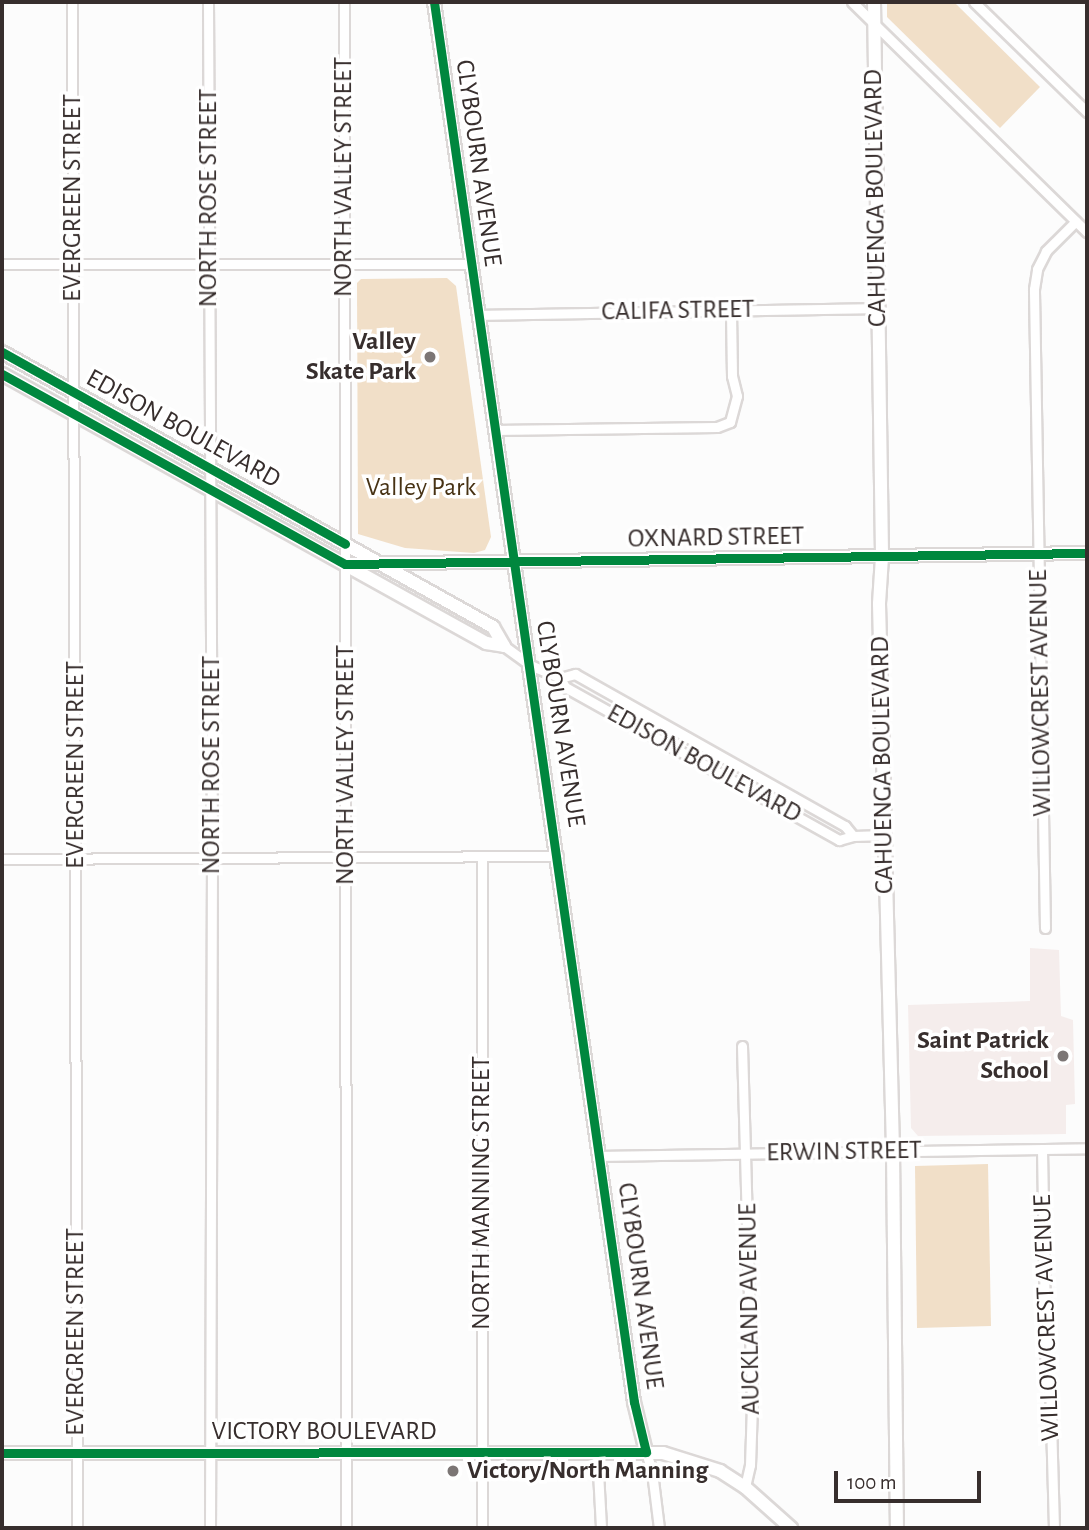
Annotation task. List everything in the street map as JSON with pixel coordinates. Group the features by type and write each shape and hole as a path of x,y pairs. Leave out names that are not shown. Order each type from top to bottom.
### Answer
{"main road":[{"name":"CLYBOURN AVENUE","path":"434,2 601,1156 634,1402 646,1452"},
{"name":"CAHUENGA BOULEVARD","path":"874,2 883,557 879,604 893,1151 897,1528"},
{"name":"EDISON BOULEVARD","path":"2,352 493,627 504,646"},
{"name":"EDISON BOULEVARD","path":"2,374 486,643 504,646"},
{"name":"OXNARD STREET","path":"345,564 1087,553"},
{"name":"VICTORY BOULEVARD","path":"2,1453 646,1452 679,1455 703,1463 745,1487 791,1528"}],"street":[{"name":"EVERGREEN STREET","path":"72,2 77,858 76,1528"},
{"name":"NORTH ROSE STREET","path":"208,2 212,859 210,1528"},
{"name":"NORTH VALLEY STREET","path":"344,2 346,1528"},
{"path":"852,2 1087,232"},
{"path":"974,2 1087,112"},
{"name":"WILLOWCREST AVENUE","path":"1045,928 1034,289 1037,269 1046,251 1076,221"},
{"path":"2,264 471,264"},
{"name":"CALIFA STREET","path":"478,315 877,308"},
{"path":"494,430 717,427 730,422 737,396 732,376 731,309"},
{"name":"EDISON BOULEVARD","path":"504,646 530,665 560,678 565,687 839,840 853,836 885,835"},
{"name":"EDISON BOULEVARD","path":"560,678 575,674 845,826 853,836"},
{"path":"2,859 558,856"},
{"name":"NORTH MANNING STREET","path":"482,857 482,1528"},
{"name":"AUCKLAND AVENUE","path":"742,1046 752,1405 751,1465 745,1487"},
{"name":"ERWIN STREET","path":"601,1156 1087,1148"},
{"name":"WILLOWCREST AVENUE","path":"1042,1149 1046,1381 1050,1385 1054,1528"},
{"name":"CLYBOURN AVENUE","path":"646,1452 652,1472 659,1528"},
{"path":"597,1453 601,1528"}],"shaded area":[{"path":"1030,948 1059,950 1061,1016 1073,1020 1075,1104 1066,1105 1066,1134 918,1136 911,1128 908,1005 1030,1001"}],"green space":[{"path":"887,2 954,2 1040,87 1000,128 887,17"},
{"name":"Valley Park","path":"447,278 456,286 491,537 485,550 474,553 405,548 358,534 357,283 361,279"},
{"path":"988,1164 991,1326 917,1328 915,1166"}],"cycle path":[{"path":"2,1453 646,1452 634,1402 434,2"},
{"path":"2,352 345,544"},
{"path":"2,374 345,564 1087,553"}],"place":[{"name":"Valley Skate Park","path":"430,357"},
{"name":"Saint Patrick School","path":"1063,1056"},
{"name":"Victory/North Manning","path":"453,1471"}]}
